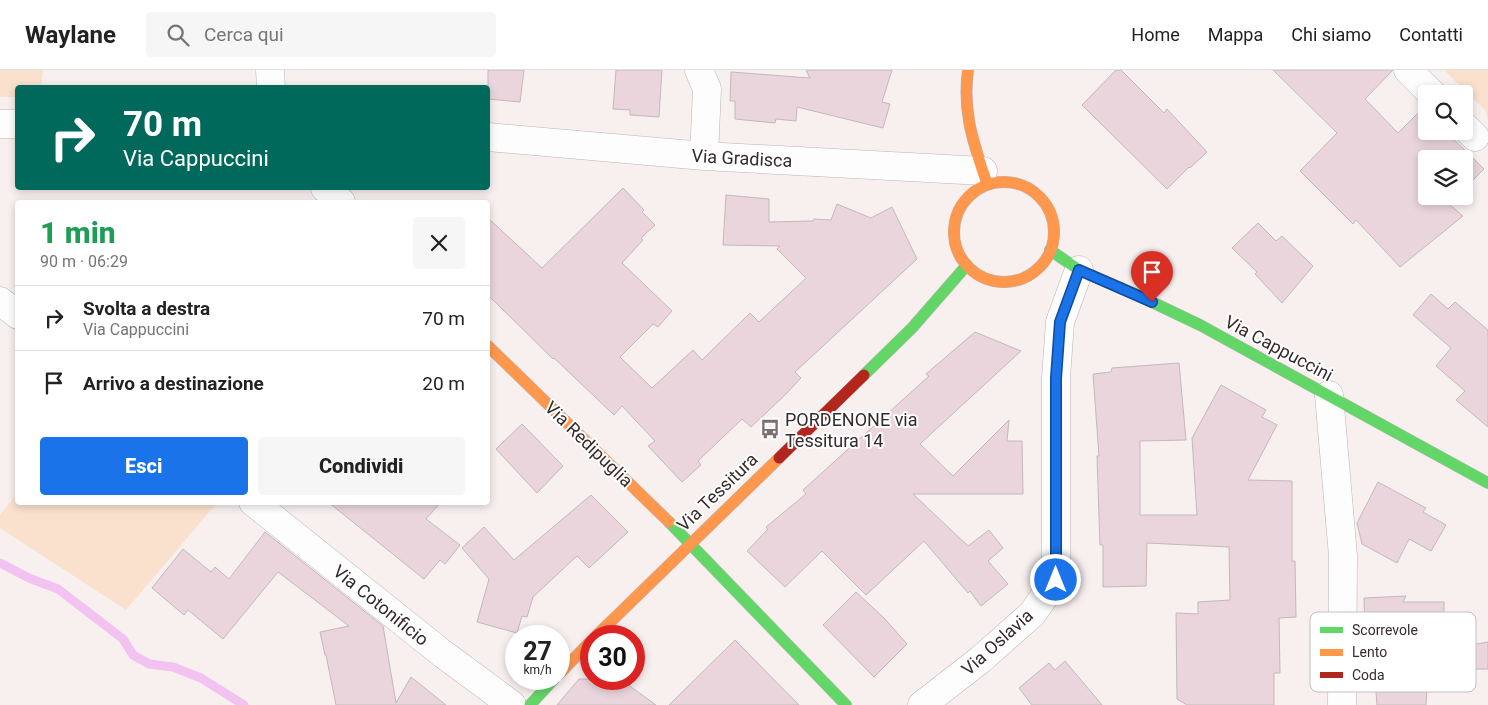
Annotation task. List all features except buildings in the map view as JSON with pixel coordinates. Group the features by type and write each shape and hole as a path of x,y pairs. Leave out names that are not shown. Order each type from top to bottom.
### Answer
{"main road":[{"path":"968,70 965,90 970,134 985,178"},
{"path":"985,178 1000,182 1013,182 1026,187 1040,197 1053,221 1053,238 1050,250 1043,262 1033,272 1021,278 1007,281 993,280 980,276 966,265 958,252 954,236 955,220 962,204 985,178"},
{"name":"Via Cappuccini","path":"1050,250 1079,270 1200,325 1488,483"},
{"name":"Via Tessitura","path":"607,625 912,328 966,265"},
{"name":"Via Redipuglia","path":"490,348 690,543"},
{"path":"690,543 846,705"},
{"path":"570,662 580,652"},
{"path":"530,705 544,690"}],"street":[{"path":"270,70 271,85"},
{"path":"699,70 707,89 704,156"},
{"path":"1408,70 1423,85"},
{"path":"0,124 15,124"},
{"name":"Via Gradisca","path":"490,137 985,178"},
{"path":"327,190 339,200"},
{"name":"Via Oslavia","path":"922,705 980,660 1032,614 1056,580 1056,378 1060,322 1079,270"},
{"path":"0,301 15,313"},
{"path":"1330,395 1343,556 1343,612"},
{"name":"Via Cotonificio","path":"257,505 443,654 512,705"},
{"path":"1342,692 1342,705"}],"shaded area":[{"path":"0,70 43,70 41,85 15,85 15,97 0,97"},
{"path":"1444,70 1488,70 1488,122 1485,110 1473,98 1473,85 1459,85"},
{"path":"15,496 15,505 215,505 126,610 0,528 0,515"}],"waterway":[{"path":"0,563 29,578 58,589 123,639 133,655 149,664 173,667 201,678 244,705"}],"traffic: fast":[{"path":"1050,250 1079,270 1200,325 1488,483"},
{"path":"864,375 912,328 967,265"},
{"path":"669,522 846,705"},
{"path":"530,705 544,690"}],"traffic: slow":[{"path":"968,70 967,100 970,128 987,184"},
{"path":"1004,182 1023,186 1039,197 1050,213 1054,232 1050,251 1039,267 1023,278 1004,282 985,278 969,267 958,251 954,232 958,213 969,197 985,186 1004,182"},
{"path":"490,348 669,522"},
{"path":"607,625 779,458"},
{"path":"570,663 580,652"}],"traffic: jam":[{"path":"779,458 864,375"}],"place":[{"name":"PORDENONE via Tessitura 14","path":"770,429"}],"route":[{"path":"1056,580 1056,378 1060,322 1079,270 1152,302"}]}
